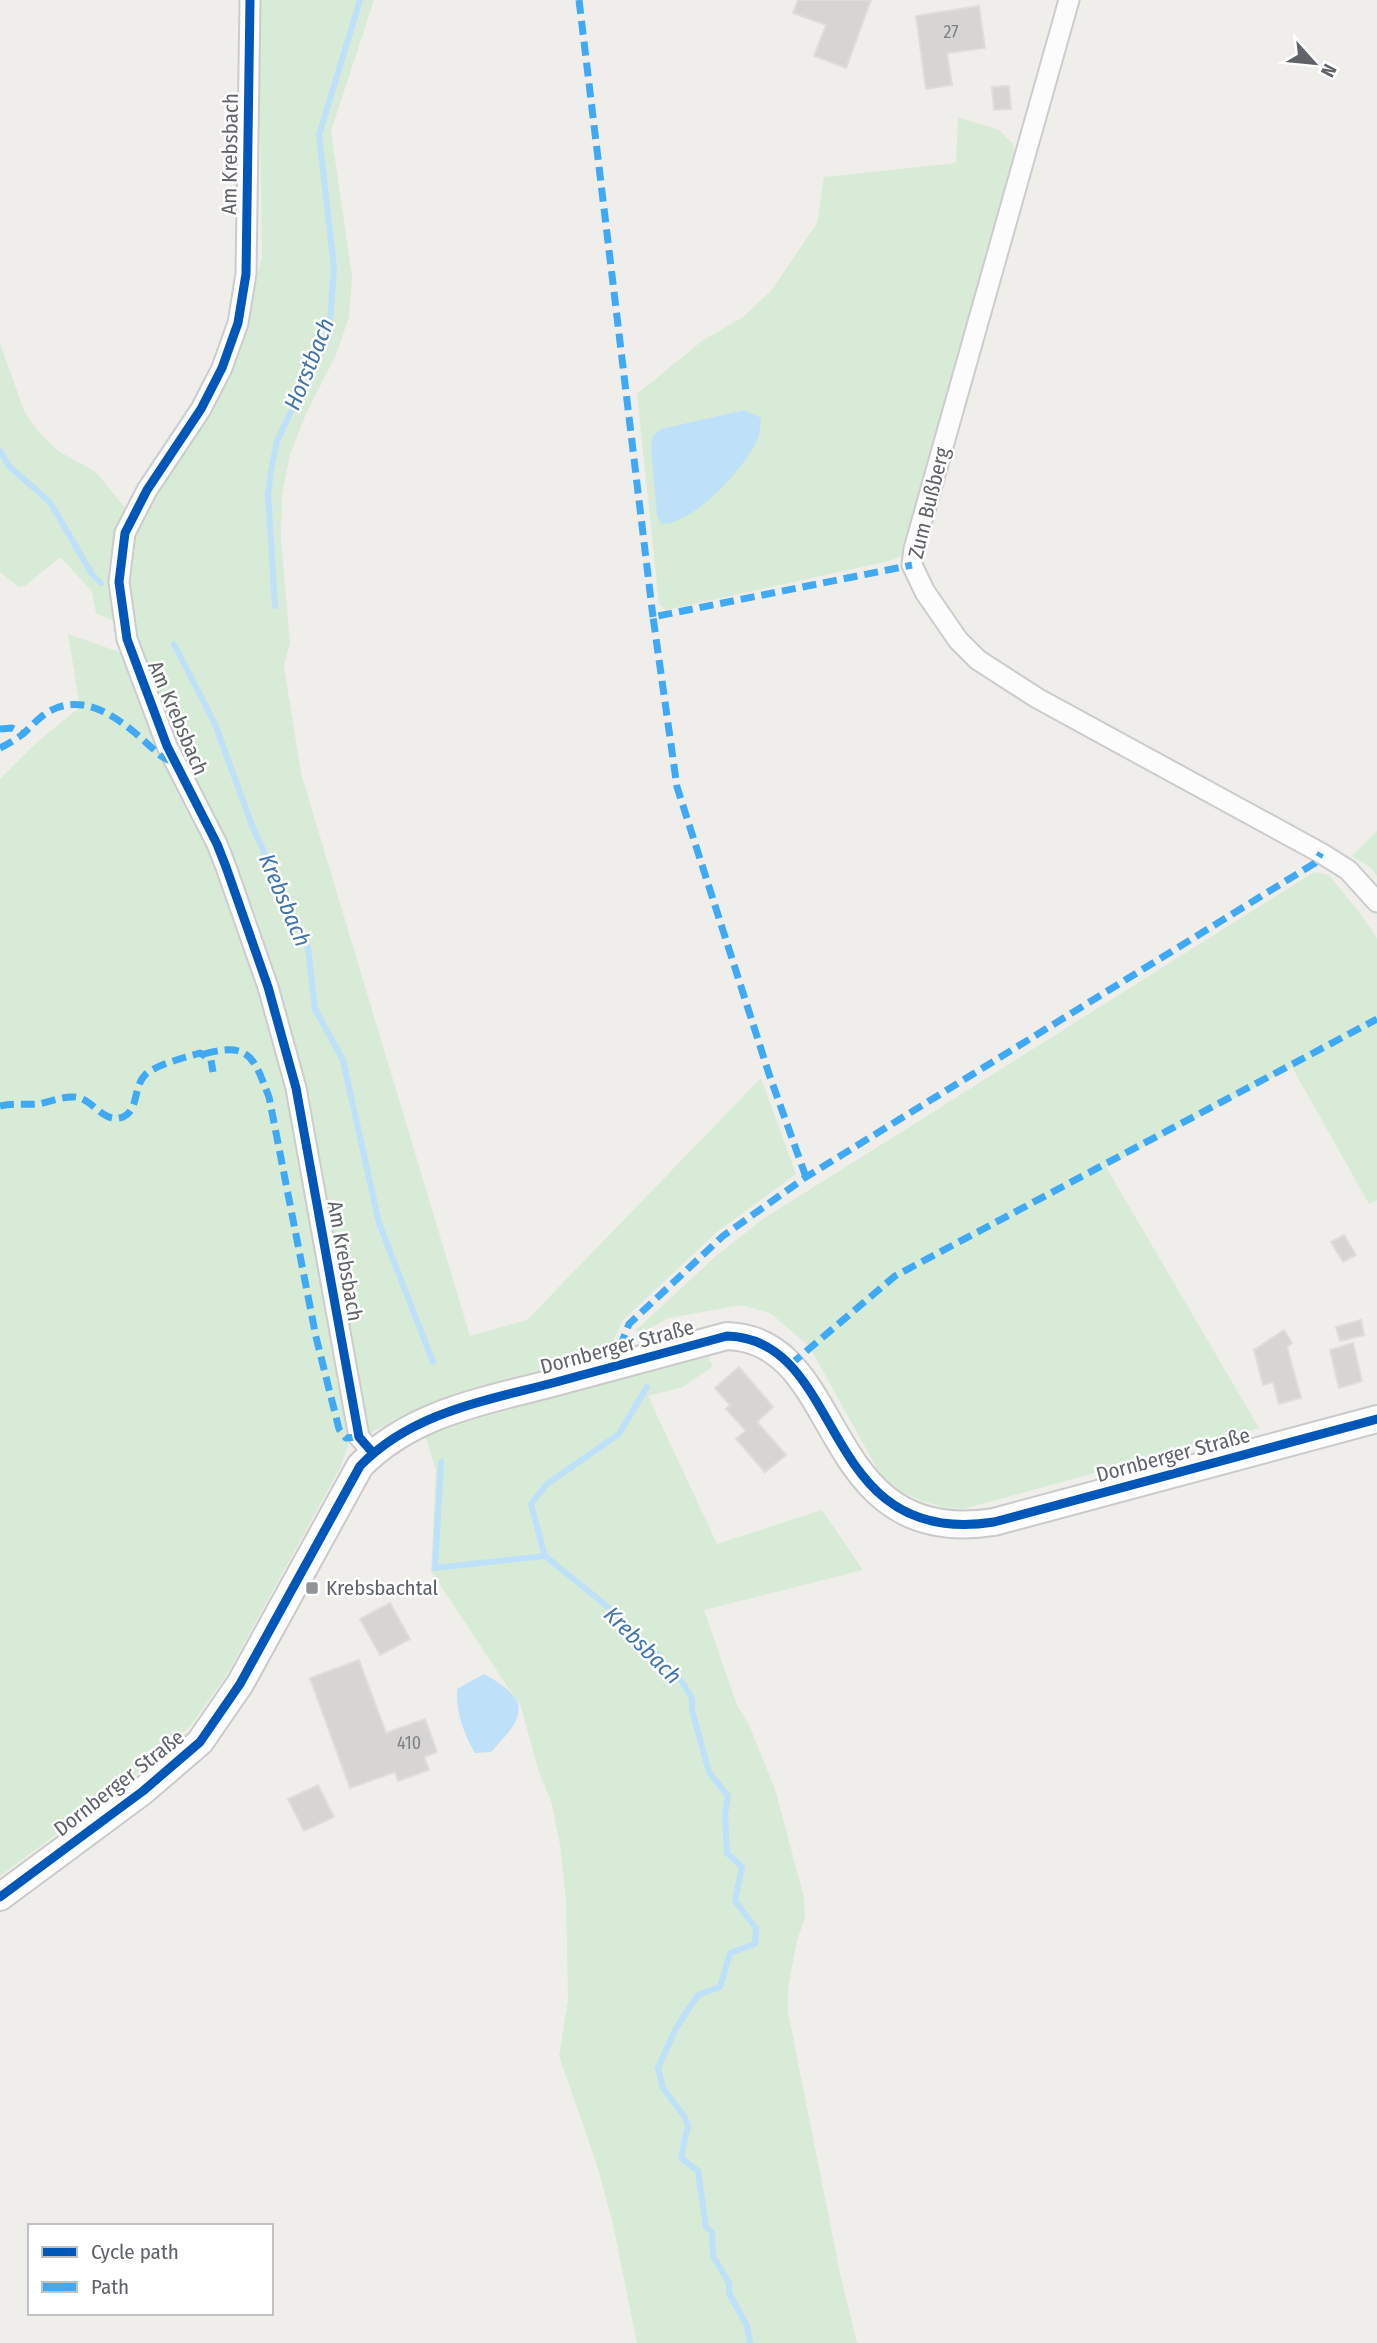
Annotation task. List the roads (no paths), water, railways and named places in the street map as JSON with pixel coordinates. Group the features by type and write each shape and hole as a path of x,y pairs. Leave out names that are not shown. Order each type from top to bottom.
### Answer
{"street":[{"name":"Am Krebsbach","path":"250,0 246,274 238,323 222,368 201,409 147,490 125,533 119,582 127,639 167,746 217,844 284,1039 296,1088 359,1437 373,1453"},
{"name":"Zum Bußberg","path":"1069,0 912,565 941,618 978,660 1037,698 1321,853 1348,870 1377,902"},
{"name":"Dornberger Straße","path":"0,1897 143,1791 200,1742 240,1684 360,1466 387,1441 423,1420 727,1336 740,1336 764,1345 790,1365 857,1468 883,1497 917,1518 954,1525 994,1521 1377,1419"}],"water":[{"path":"745,410 761,418 760,432 739,469 702,506 675,521 662,524 657,516 651,446 653,436 661,429"},
{"path":"484,1674 511,1693 519,1710 511,1728 491,1752 475,1753 461,1722 457,1689"}],"waterway":[{"name":"Horstbach","path":"275,606 268,495 271,471 277,441 321,349 330,321 334,267 319,135 360,0"},
{"name":"Krebsbach","path":"0,451 9,466 50,502 92,574 101,583"},
{"name":"Krebsbach","path":"174,644 215,724 253,828 308,948 315,1009 343,1060 379,1223 433,1362"},
{"path":"545,1556 531,1504 547,1484 619,1434 647,1387"},
{"name":"Krebsbach","path":"441,1462 435,1568 545,1556 602,1602 652,1648 682,1682 692,1698 692,1710 709,1772 728,1796 725,1814 727,1853 742,1867 735,1901 756,1928 755,1944 730,1953 720,1987 698,1995 676,2028 658,2068 663,2088 688,2125 681,2158 698,2171 706,2227 712,2232 713,2256 729,2283 729,2293 747,2326 750,2343"}],"place":[{"name":"Krebsbachtal","path":"312,1588"}]}
